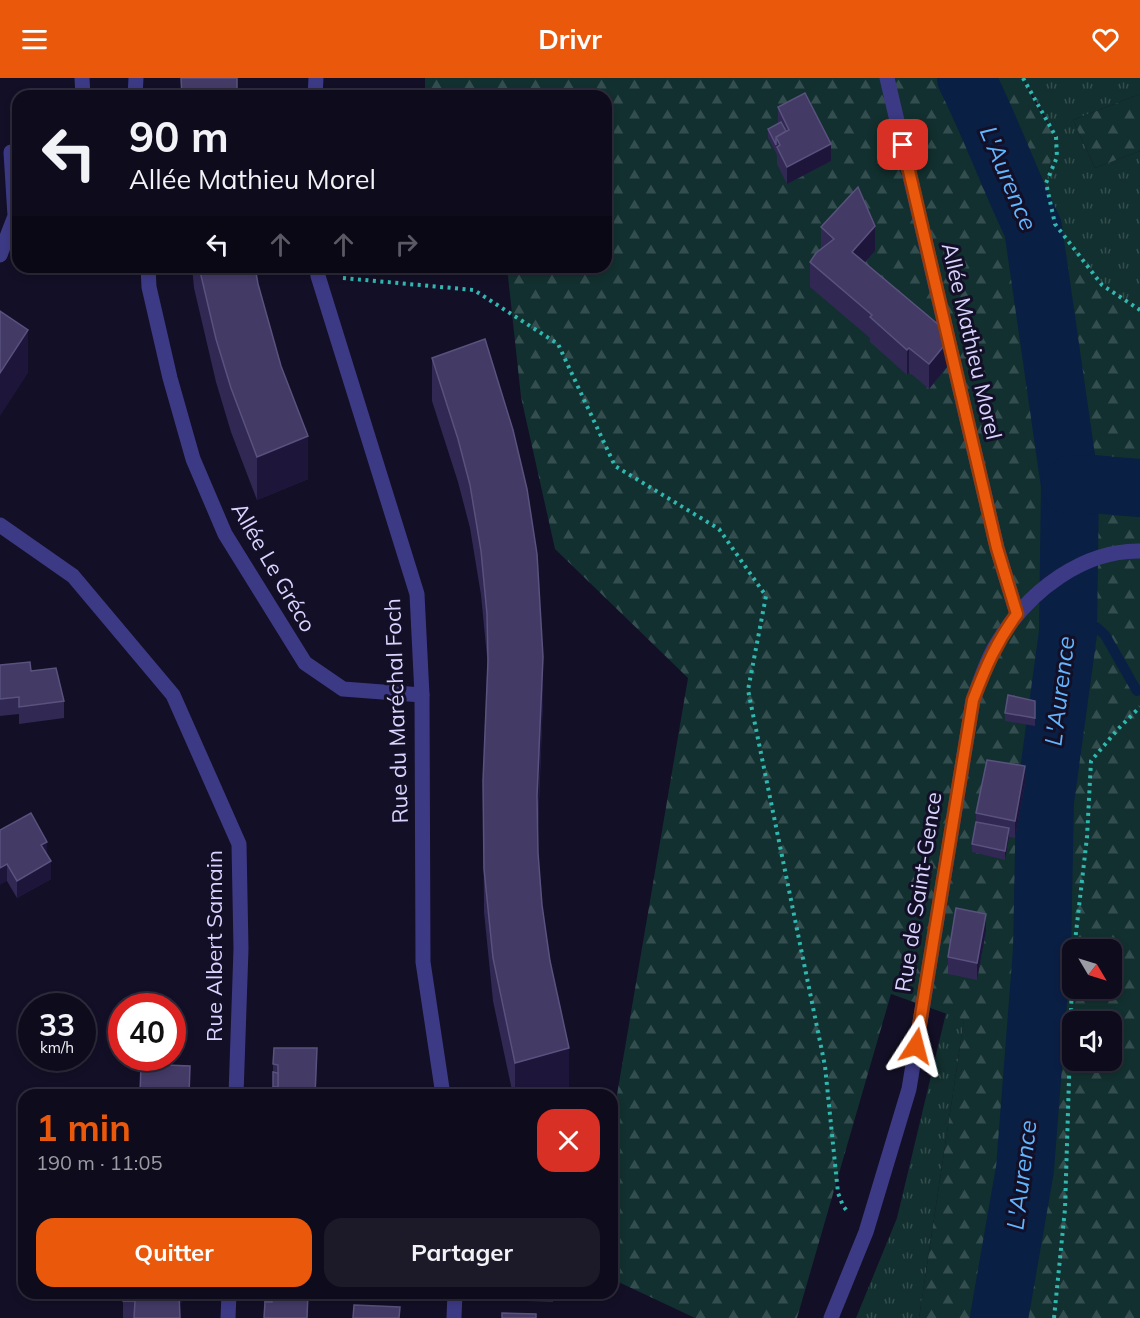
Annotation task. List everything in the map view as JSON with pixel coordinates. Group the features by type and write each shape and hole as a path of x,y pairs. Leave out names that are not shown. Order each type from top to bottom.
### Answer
{"street":[{"name":"Allée Mathieu Morel","path":"887,78 997,548 1017,614"},
{"path":"11,152 12,168"},
{"path":"0,255 12,224"},
{"name":"Allée Le Gréco","path":"148,273 149,287 167,367 193,459 225,534 305,663 343,689 422,695"},
{"name":"Rue du Maréchal Foch","path":"319,273 417,594 422,695 423,962 442,1089"},
{"name":"Rue Albert Samain","path":"0,525 74,576 173,695 239,843 241,949 236,1089"},
{"name":"Rue de Saint-Gence","path":"831,1318 866,1232 909,1089 973,700 989,658 1017,614 1044,588 1072,569 1098,558 1140,551"},
{"path":"228,1318 229,1299"},
{"path":"454,1318 456,1299"}],"path":[{"path":"1023,78 1056,137 1057,157 1046,183 1055,224 1102,285 1140,310"},
{"path":"334,273 474,290 558,344 615,466 718,529 766,596 748,690 825,1066 838,1193 843,1206 866,1232"},
{"path":"1075,939 1087,837 1091,761 1140,707"},
{"path":"1054,1318 1065,1209 1071,999"}],"green space":[{"path":"425,78 1023,78 1056,137 1046,183 1055,224 1102,285 1140,310 1140,1318 919,1318 964,1020 891,994 797,1318 695,1318 618,1282 618,1089 688,678 555,549 521,397 508,273 612,273 612,90 425,90"},
{"path":"1023,78 1140,78 1140,94 1073,120 1095,168 1140,151 1140,310 1102,285 1055,224 1046,183 1056,137"},
{"path":"1140,94 1140,151 1095,168 1073,120"},
{"path":"946,1013 964,1020 919,1318 856,1318 897,1218"}],"building":[{"path":"181,78 237,78 237,90 182,90"},
{"path":"805,93 831,144 787,167 777,147 780,145 776,137 789,130 778,107"},
{"path":"781,122 786,131 776,137 776,145 768,129"},
{"path":"858,187 875,226 852,252 952,336 929,364 909,348 907,350 870,317 872,315 810,262 816,253 834,239 821,227"},
{"path":"200,273 256,273 281,366 308,436 257,457 231,388 216,339"},
{"path":"0,311 28,330 0,373"},
{"path":"485,339 513,430 527,489 537,554 543,657 537,796 538,853 550,961 569,1048 515,1063 493,958 484,869 483,781 488,661 487,614 481,551 470,485 432,358"},
{"path":"30,662 31,671 56,668 64,701 19,707 19,697 0,699 0,665"},
{"path":"1008,695 1035,701 1035,718 1005,713"},
{"path":"987,760 1025,766 1015,821 976,813"},
{"path":"31,813 47,842 41,845 51,861 17,881 7,864 0,868 0,830"},
{"path":"976,822 1009,828 1005,851 972,844"},
{"path":"956,908 986,914 977,963 948,957"},
{"path":"274,1048 317,1048 315,1089 273,1089 273,1087 278,1087 278,1065 273,1064"},
{"path":"186,1066 190,1066 189,1089 140,1089 141,1071 186,1071"},
{"path":"273,1072 278,1073 278,1087 273,1087"},
{"path":"123,1299 179,1299 180,1318 134,1318 135,1301 123,1301"},
{"path":"272,1299 308,1299 307,1318 264,1318 265,1302 272,1302"},
{"path":"354,1305 400,1307 399,1318 353,1318"},
{"path":"502,1313 536,1314 536,1318 502,1318"}],"waterway":[{"name":"L'Aurence","path":"966,78 1033,228 1070,485 1068,633 1045,801 1042,950 1025,1169 999,1318"},
{"path":"1070,485 1092,484 1140,488"},
{"path":"1068,602 1105,635 1137,691"}],"route":[{"path":"903,145 997,548 1017,614 989,658 973,700 916,1046"}]}
